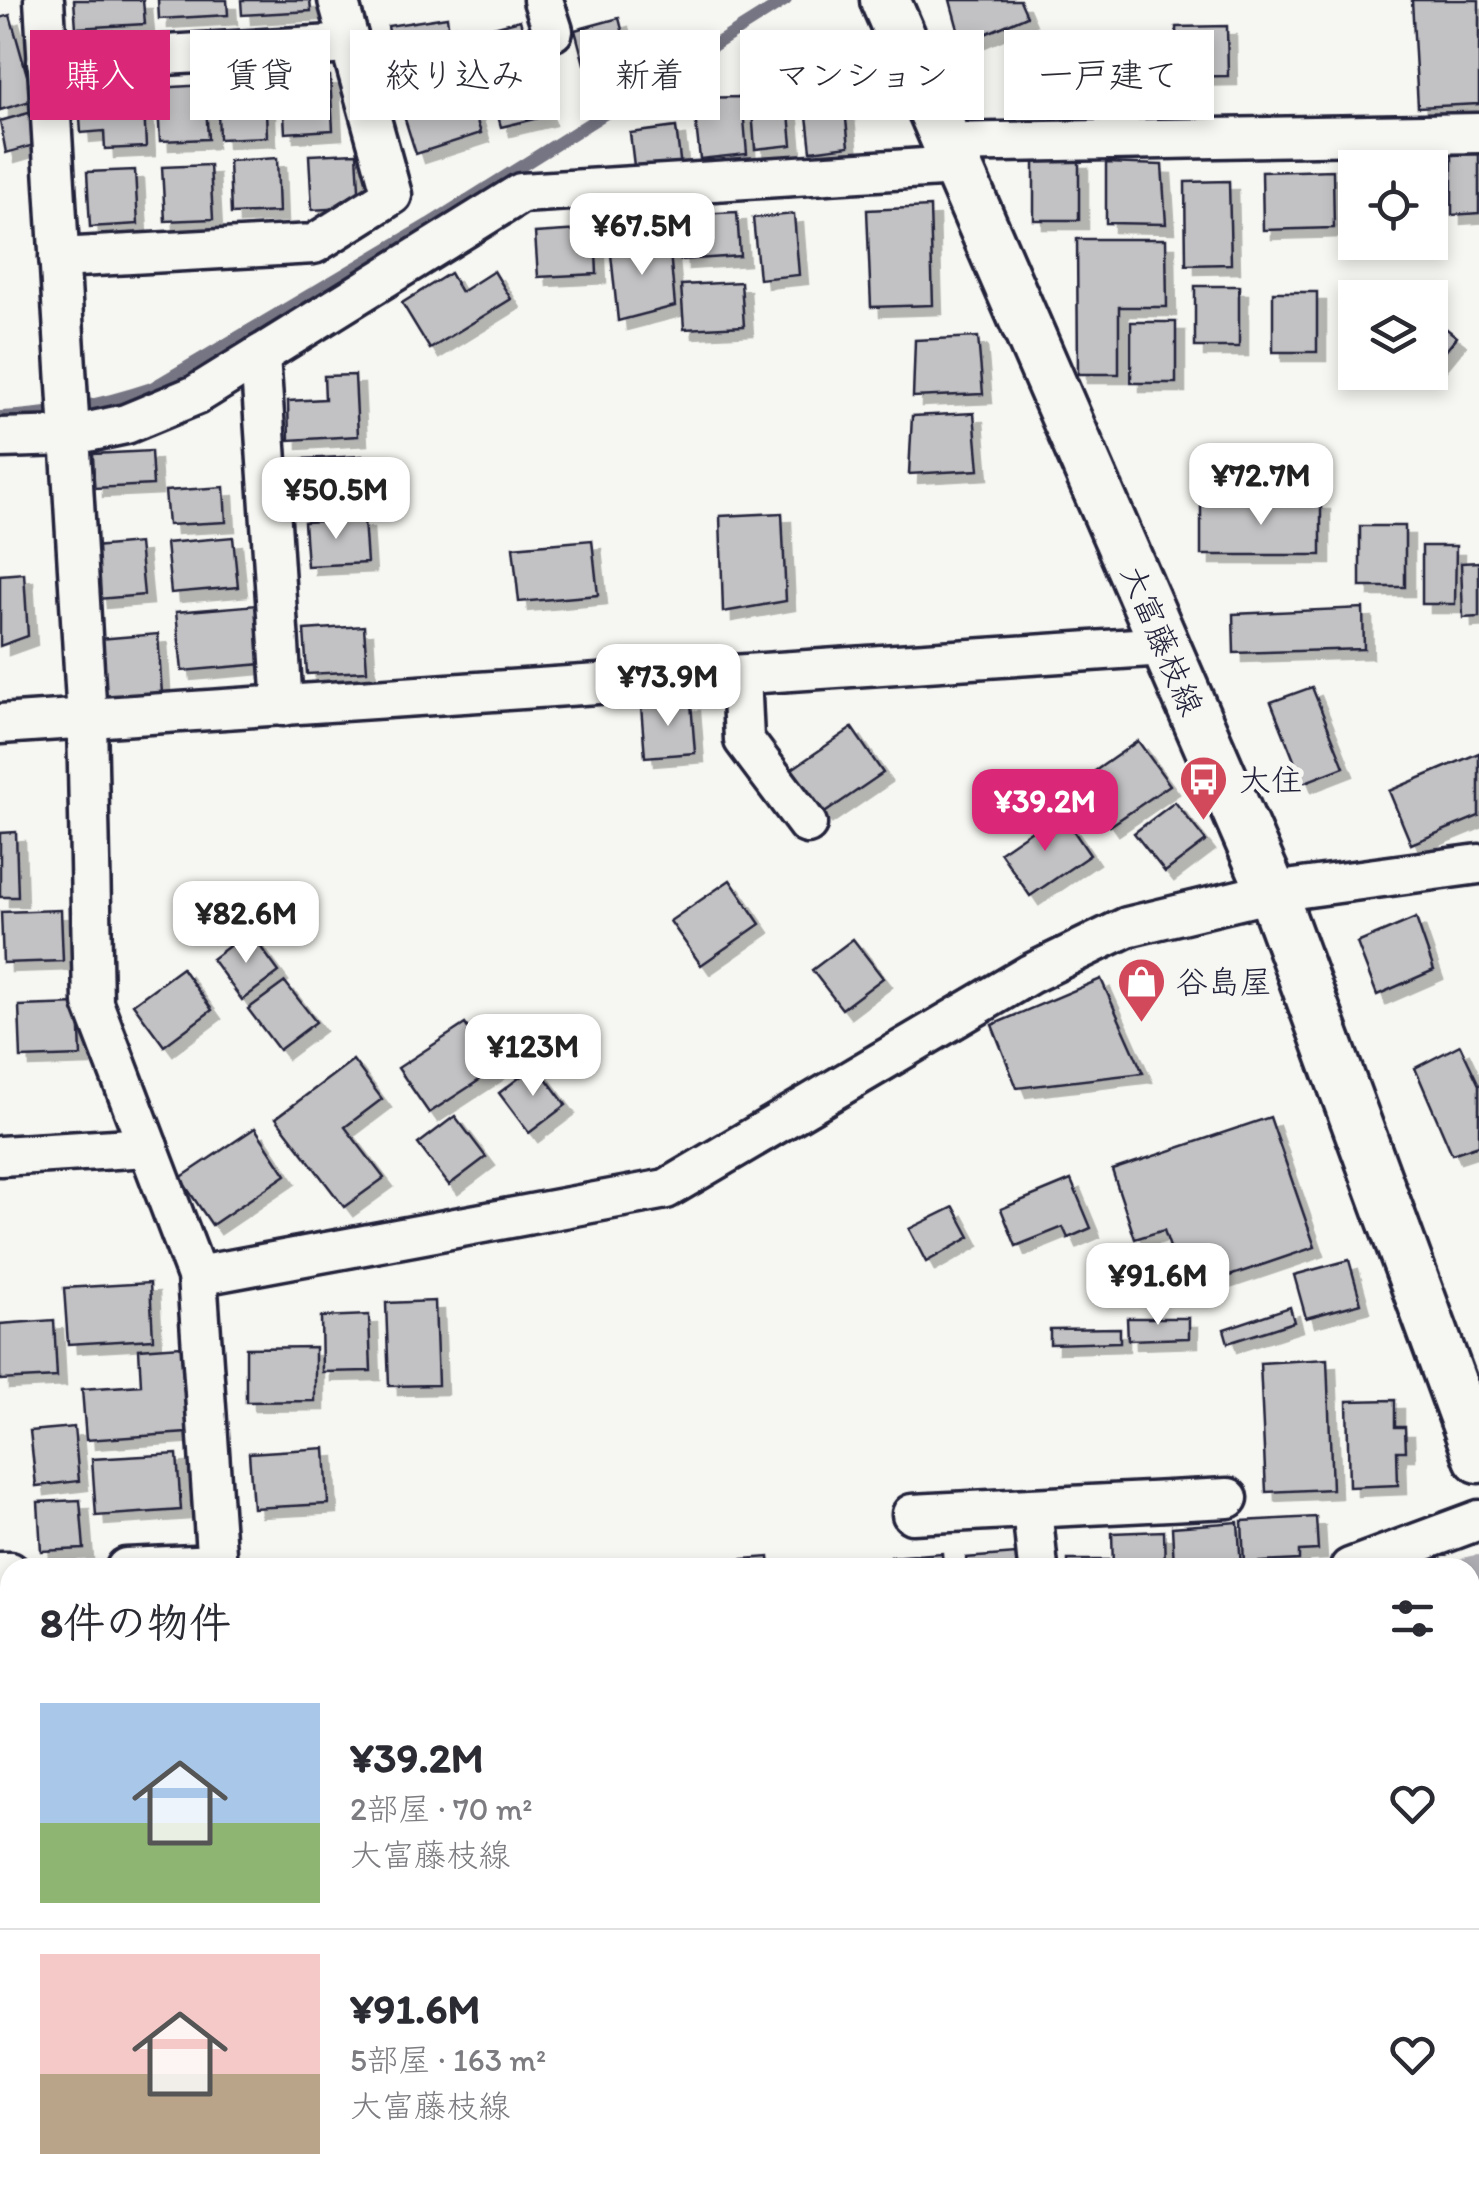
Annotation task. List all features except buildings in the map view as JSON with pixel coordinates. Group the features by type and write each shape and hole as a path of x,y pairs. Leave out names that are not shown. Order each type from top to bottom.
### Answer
{"main road":[{"name":"大富藤枝線","path":"885,0 1272,892 1479,1458"}],"street":[{"path":"44,0 45,30"},
{"path":"170,55 350,44 338,0"},
{"path":"51,120 87,719 93,1003 197,1276 216,1558"},
{"path":"59,258 314,244 392,195 371,120"},
{"path":"0,438 68,418 126,424 196,396 521,193 951,154 1479,132"},
{"path":"260,355 283,706"},
{"path":"0,724 1165,646"},
{"path":"741,675 744,740 807,824"},
{"path":"197,1276 666,1190 1030,974 1127,927 1272,892 1479,864"},
{"path":"0,1156 148,1147"},
{"path":"912,1514 1228,1498"},
{"path":"1032,1508 1037,1558"},
{"path":"1377,1558 1479,1520"}],"waterway":[{"path":"0,417 77,408 152,388 429,224 786,0"}],"place":[{"name":"大住","path":"1204,822"},
{"name":"谷島屋","path":"1141,1024"}]}
